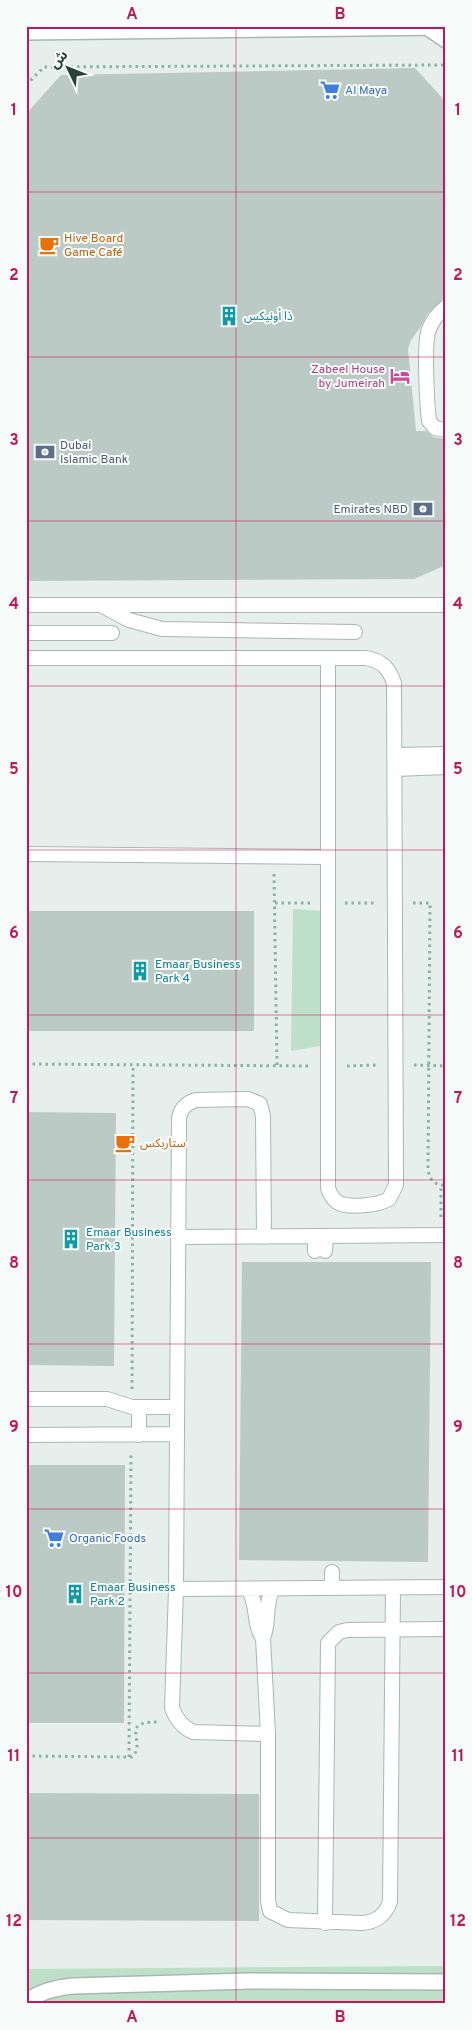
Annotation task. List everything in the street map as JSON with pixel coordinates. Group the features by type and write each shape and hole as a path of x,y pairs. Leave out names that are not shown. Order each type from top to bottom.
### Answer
{"street":[{"path":"427,27 446,40"},
{"path":"26,32 446,27"},
{"path":"26,2002 36,1995 53,1988 73,1986 250,1981 446,1982"}],"lane":[{"path":"446,307 436,316 431,324 427,342 429,421 435,428 446,430"},
{"path":"99,604 129,620 162,629 355,632"},
{"path":"26,605 446,605"},
{"path":"26,633 112,633"},
{"path":"26,658 328,658 366,658 376,660 385,665 391,673 394,683 395,762 396,1185 389,1199 383,1203 344,1205 331,1196 328,1188 328,658"},
{"path":"395,762 446,754"},
{"path":"395,762 446,768"},
{"path":"26,854 328,857"},
{"path":"264,1237 263,1110 260,1104 248,1099 196,1100 190,1102 180,1112 176,1589 172,1699 175,1716 186,1728 202,1733 268,1734"},
{"path":"178,1237 443,1235"},
{"path":"320,1236 320,1251"},
{"path":"26,1399 107,1399 139,1407 177,1407"},
{"path":"139,1407 139,1434"},
{"path":"26,1435 177,1434"},
{"path":"327,1572 327,1588"},
{"path":"176,1589 446,1587"},
{"path":"273,1588 268,1600 266,1628 263,1638 268,1734 268,1900 270,1911 288,1920 325,1923 372,1922 380,1918 387,1910 390,1902 392,1588"},
{"path":"248,1589 255,1600 257,1624 263,1638"},
{"path":"325,1923 328,1643 339,1632 347,1630 446,1629"}],"path":[{"path":"26,85 44,67 446,65"},
{"path":"274,857 277,1066"},
{"path":"26,1064 446,1066"},
{"path":"441,1185 443,1235"},
{"path":"26,1756 132,1757 136,1752 136,1730 140,1724 145,1722 180,1722"}],"green space":[{"path":"293,909 324,911 320,1046 291,1051"},
{"path":"446,1966 446,2004 26,2004 26,1969"}],"building":[{"name":"ذا أونيكس","path":"415,68 446,102 443,299 428,313 411,340 408,349 416,431 426,431 433,437 446,439 446,565 414,579 26,581 26,114 61,75"},
{"name":"Emaar Business Park 4","path":"26,911 254,911 254,1031 26,1031"},
{"name":"Emaar Business Park 3","path":"26,1112 116,1113 114,1366 26,1365"},
{"path":"242,1262 431,1262 428,1562 239,1560"},
{"name":"Emaar Business Park 2","path":"26,1465 125,1465 124,1723 26,1723"},
{"path":"26,1793 259,1794 259,1921 26,1920"}],"place":[{"name":"Al Maya","path":"330,90"},
{"name":"Hive Board Game Café","path":"49,245"},
{"name":"ذا أونيكس","path":"229,316"},
{"name":"Zabeel House by Jumeirah","path":"400,376"},
{"name":"Dubai Islamic Bank","path":"45,452"},
{"name":"Emirates NBD","path":"423,509"},
{"name":"Emaar Business Park 4","path":"140,971"},
{"name":"ستاربكس","path":"125,1143"},
{"name":"Emaar Business Park 3","path":"71,1239"},
{"name":"Organic Foods","path":"54,1538"},
{"name":"Emaar Business Park 2","path":"75,1594"}]}
